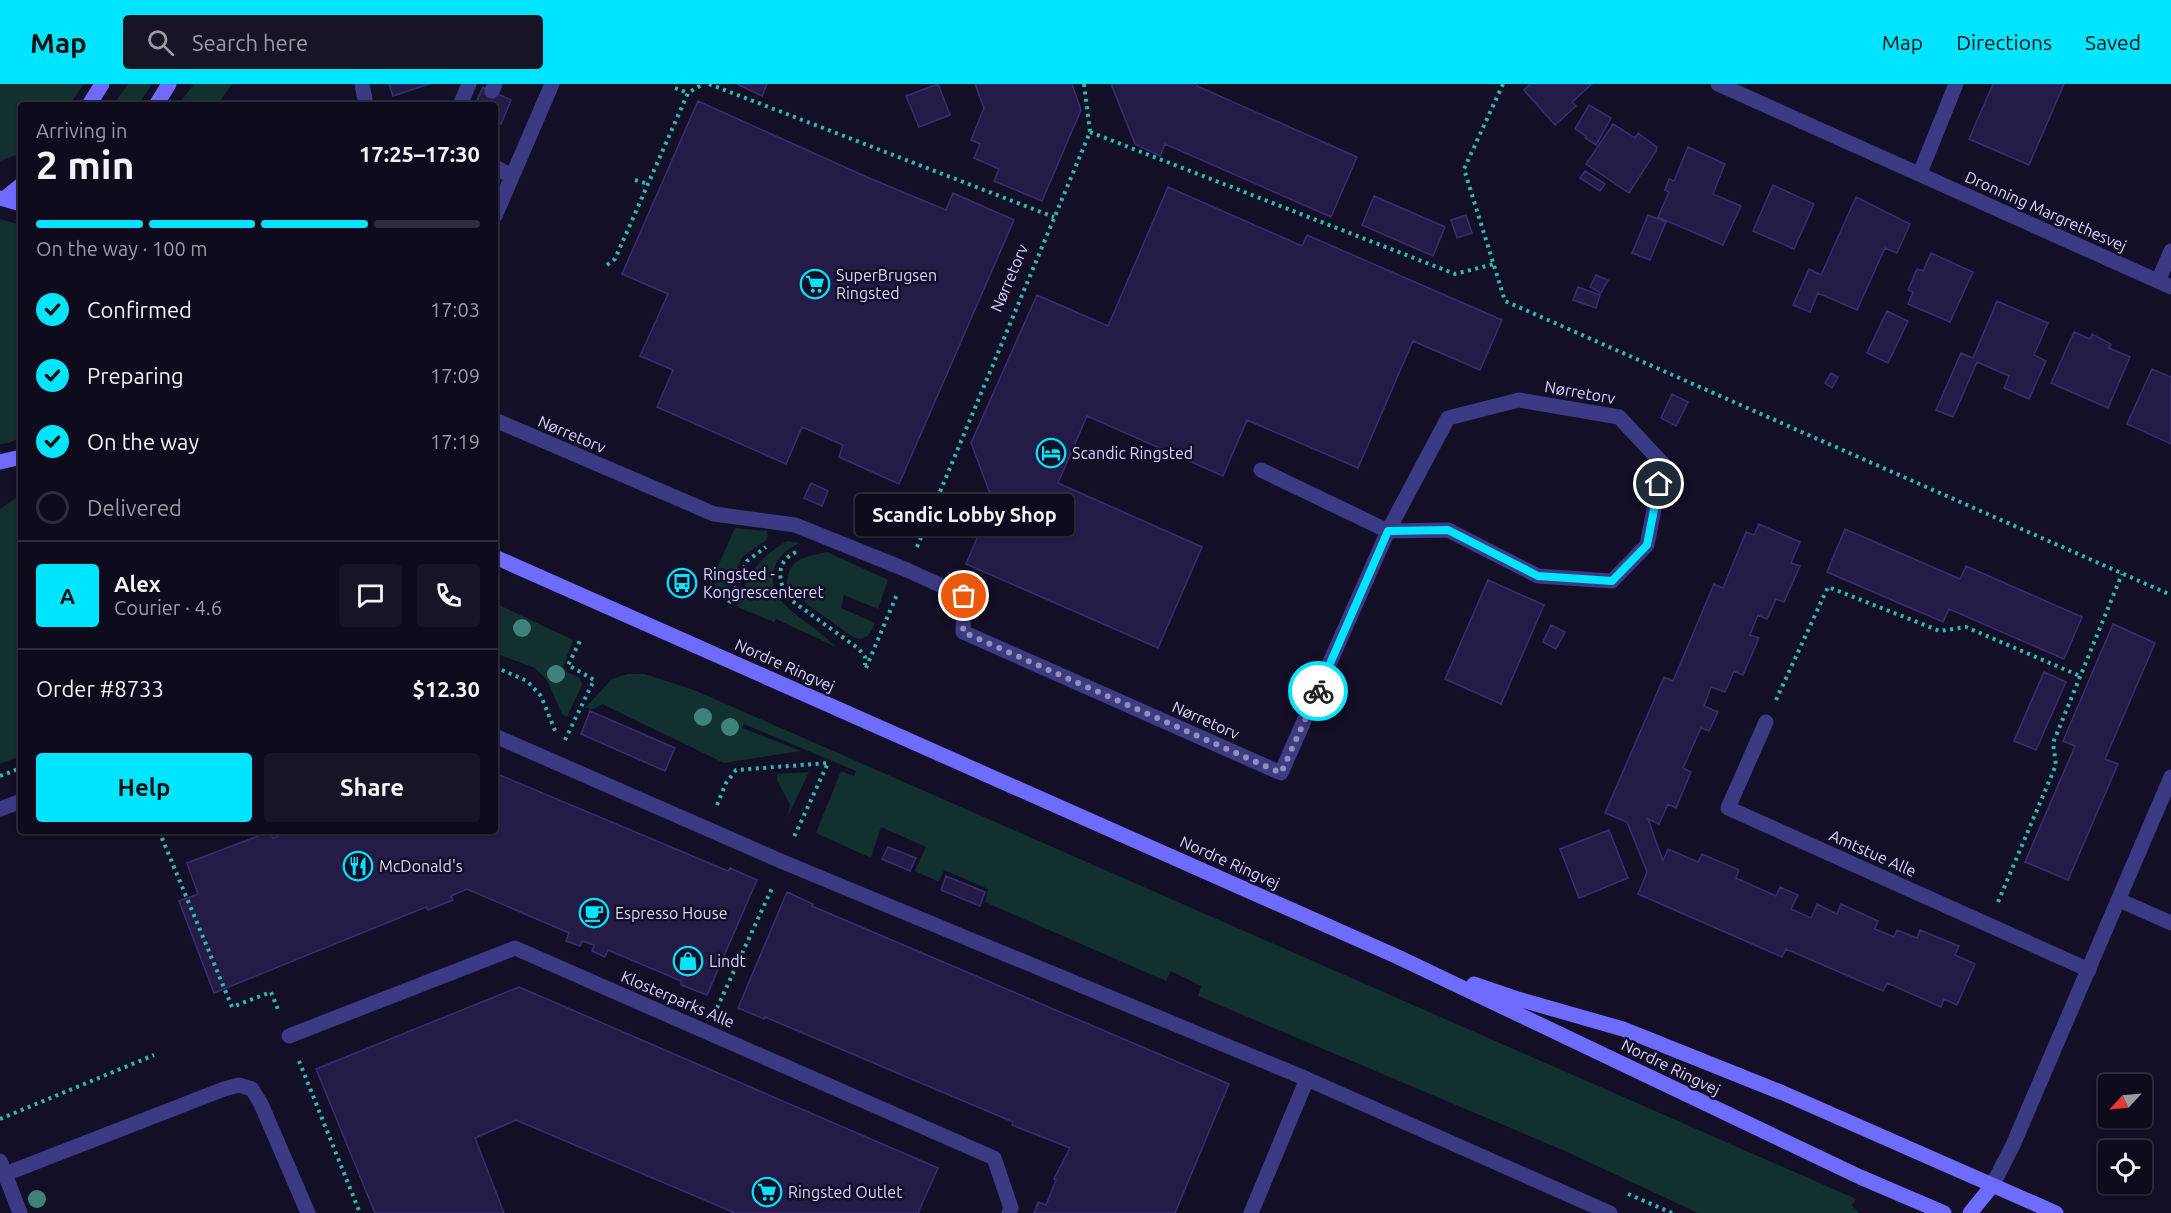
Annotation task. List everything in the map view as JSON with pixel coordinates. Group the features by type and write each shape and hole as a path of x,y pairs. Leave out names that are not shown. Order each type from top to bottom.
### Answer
{"street":[{"path":"91,102 102,84"},
{"path":"158,102 169,84"},
{"path":"362,84 365,102"},
{"path":"461,102 469,84"},
{"path":"498,209 552,84"},
{"name":"Dronning Margrethesvej","path":"1718,84 2165,284 2171,251"},
{"path":"1920,173 1956,84"},
{"path":"498,169 512,176"},
{"path":"2,199 18,187"},
{"path":"2,199 18,203"},
{"name":"Nørretorv","path":"498,421 714,514 795,525 907,570 964,596 963,632 1281,773 1388,531 1448,418 1519,400 1619,417 1663,464 1647,545 1612,581 1538,576 1448,530 1388,531"},
{"path":"1261,470 1388,531"},
{"name":"Nordre Ringvej","path":"498,558 1398,957 1860,1177 1944,1213"},
{"name":"Amtstue Alle","path":"1766,722 1728,808 2089,970"},
{"path":"498,737 783,862 1307,1079 1610,1213"},
{"path":"1970,1213 1992,1186 2013,1145 2171,777"},
{"path":"0,809 18,802"},
{"path":"2119,900 2171,923"},
{"name":"Klosterparks Alle","path":"289,1036 515,948 994,1158 1011,1208 1009,1213"},
{"path":"1398,957 1518,999 1623,1029 1783,1093 2056,1213"},
{"path":"1251,1213 1307,1079"},
{"path":"21,1213 2,1170 239,1085 252,1089 261,1104 308,1213"}],"path":[{"path":"607,265 615,259 688,93 703,84"},
{"path":"709,84 1054,217"},
{"path":"1084,84 1090,132 1455,274 1494,264"},
{"path":"1503,84 1464,169 1505,301 2171,595"},
{"path":"675,88 688,93"},
{"name":"Nørretorv","path":"907,570 1090,132"},
{"path":"635,180 648,184"},
{"path":"729,603 747,561 795,525"},
{"path":"830,540 788,556 782,565 781,586 788,598 859,649 865,657 866,668 900,586"},
{"path":"1988,925 2056,765 2053,743 2122,574"},
{"path":"1766,722 1828,587 1940,631 1966,627 2080,676"},
{"path":"554,762 594,680 568,664 580,641"},
{"path":"717,805 726,783 736,770 828,763 794,837"},
{"path":"0,776 18,769"},
{"path":"160,834 232,1007 271,992 360,1213"},
{"path":"706,1030 773,886"},
{"path":"0,1119 154,1055"}],"green space":[{"path":"0,84 84,84 71,102 18,102 18,154 0,161"},
{"path":"128,84 152,84 140,102 115,102"},
{"path":"194,84 232,84 219,102 180,102"},
{"path":"0,219 18,224 18,438 0,444"},
{"path":"18,496 18,757 0,764 0,509"},
{"path":"735,528 767,531 768,536 765,541 743,556 727,589 714,586 717,576 714,575"},
{"path":"787,541 800,543 787,550 778,560 774,570 775,589 791,611 836,647 776,619 774,622 737,607 755,568"},
{"path":"827,552 888,580 878,609 844,595 841,608 875,623 872,631 864,638 853,637 793,594 787,585 790,569 794,564 804,558"},
{"path":"498,604 573,640 563,667 567,672 580,678 582,685 567,717 562,714 547,680 535,668 498,654"},
{"path":"627,674 645,674 694,690 1856,1199 1852,1205 1859,1213 1698,1213 1565,1151 1198,996 1201,986 1171,971 1166,981 985,902 988,889 944,870 939,882 915,871 926,847 881,827 871,858 816,833 841,771 854,776 856,771 744,724 742,728 801,751 724,763 602,704 594,709 585,708 612,679"},
{"path":"809,772 787,818 790,805 777,780 777,774"}],"building":[{"path":"389,84 429,84 393,96"},
{"path":"737,84 767,84 762,96"},
{"path":"938,84 950,115 919,127 906,96"},
{"path":"975,84 1072,84 1081,110 1042,201 994,181 999,169 974,158 980,144 971,140 984,108"},
{"path":"1111,84 1196,84 1357,157 1331,217 1165,144 1160,156 1135,144"},
{"path":"1530,84 1592,84 1572,102 1576,106 1555,125 1524,90"},
{"path":"1993,84 2064,84 2029,165 1969,139"},
{"path":"483,87 511,100 501,124 498,123 498,102 476,102"},
{"name":"SuperBrugsen Ringsted","path":"698,101 946,210 953,193 1014,220 899,484 839,457 843,445 802,427 786,464 657,407 673,370 640,356 668,294 622,274"},
{"path":"1589,105 1611,118 1596,145 1575,129"},
{"path":"1613,124 1635,138 1638,133 1657,147 1629,193 1586,164"},
{"path":"1688,147 1725,164 1713,194 1741,206 1723,245 1658,217 1669,192 1665,190 1669,179 1674,181"},
{"path":"1585,171 1605,184 1600,191 1580,178"},
{"path":"1773,185 1814,204 1794,249 1753,231"},
{"path":"1168,187 1302,246 1307,235 1502,320 1480,370 1413,341 1358,468 1247,420 1223,476 1087,416 1058,483 1202,547 1158,648 966,564 993,501 971,443 1037,295 1108,326"},
{"path":"1374,196 1445,227 1433,256 1362,225"},
{"path":"1856,197 1910,224 1897,253 1885,248 1857,310 1818,293 1810,312 1793,305 1809,269 1821,275"},
{"path":"1466,215 1472,233 1457,238 1451,220"},
{"path":"1648,215 1666,222 1650,260 1632,253"},
{"path":"1931,253 1973,272 1950,322 1908,304 1913,292 1908,290 1917,269 1923,271"},
{"path":"1596,275 1608,280 1601,293 1590,287"},
{"path":"1578,287 1600,295 1596,308 1573,300"},
{"path":"1997,301 2048,323 2034,355 2046,361 2029,399 2004,388 2009,376 1977,362 1953,417 1936,410 1961,353 1973,358"},
{"path":"1887,311 1908,321 1888,363 1867,353"},
{"path":"2074,332 2090,339 2092,334 2111,344 2109,348 2130,357 2108,408 2051,383"},
{"path":"2152,369 2171,377 2171,444 2127,424"},
{"path":"1831,373 1838,377 1832,388 1825,383"},
{"path":"1672,394 1688,402 1676,426 1661,418"},
{"path":"811,483 828,491 822,506 804,498"},
{"path":"1759,524 1800,542 1791,563 1800,566 1784,602 1776,599 1767,619 1758,615 1750,635 1759,638 1743,675 1734,671 1725,692 1711,687 1704,706 1718,712 1709,731 1701,728 1683,768 1691,772 1676,808 1668,804 1659,824 1648,819 1663,861 1668,849 1698,862 1702,854 1739,870 1736,878 1776,896 1780,887 1798,895 1791,909 1811,918 1817,904 1837,914 1841,904 1878,921 1875,929 1894,937 1897,930 1917,938 1920,930 1959,946 1955,955 1975,964 1957,1005 1944,999 1941,1007 1887,983 1883,991 1786,949 1782,957 1638,894 1647,872 1627,822 1605,813 1664,677 1673,681 1714,584 1723,588 1746,532 1754,535"},
{"path":"1845,529 1960,579 1966,566 2082,617 2064,659 1949,609 1943,622 1827,572"},
{"path":"1488,580 1544,605 1501,704 1445,679"},
{"path":"2113,624 2155,643 2105,759 2118,764 2068,880 2025,862 2075,746 2063,741"},
{"path":"1551,625 1565,632 1556,649 1543,642"},
{"path":"2044,672 2066,682 2036,750 2014,741"},
{"path":"590,711 675,748 665,771 581,734"},
{"path":"498,774 728,871 730,868 757,880 707,995 681,985 681,981 608,950 605,957 592,951 594,945 582,941 580,946 566,941 569,933 467,889 451,896 453,900 428,910 426,907 214,993 179,901 198,894 187,863 264,834 270,834 273,838 284,834 498,834"},
{"path":"1609,830 1628,878 1579,898 1560,849"},
{"path":"888,847 916,858 910,871 882,859"},
{"path":"946,876 985,892 980,906 941,890"},
{"path":"787,892 813,904 812,906 1229,1084 1175,1213 1034,1213 1038,1202 1046,1205 1056,1180 1054,1179 1070,1148 765,1017 764,1019 738,1008"},
{"path":"519,987 938,1168 918,1213 735,1213 516,1120 475,1138 504,1213 375,1213 316,1069"}],"way so far":[{"path":"964,596 963,632 1281,773 1318,691"}],"place":[{"name":"SuperBrugsen Ringsted","path":"815,284"},
{"name":"Scandic Ringsted","path":"1051,453"},
{"name":"Ringsted - Kongrescenteret","path":"682,583"},
{"name":"Scandic Lobby Shop","path":"964,596"},
{"name":"McDonald's","path":"358,866"},
{"name":"Espresso House","path":"594,913"},
{"name":"Lindt","path":"688,961"},
{"name":"Ringsted Outlet","path":"767,1192"}],"route":[{"path":"1318,691 1388,531 1448,530 1538,576 1612,581 1647,545 1659,484"}]}
